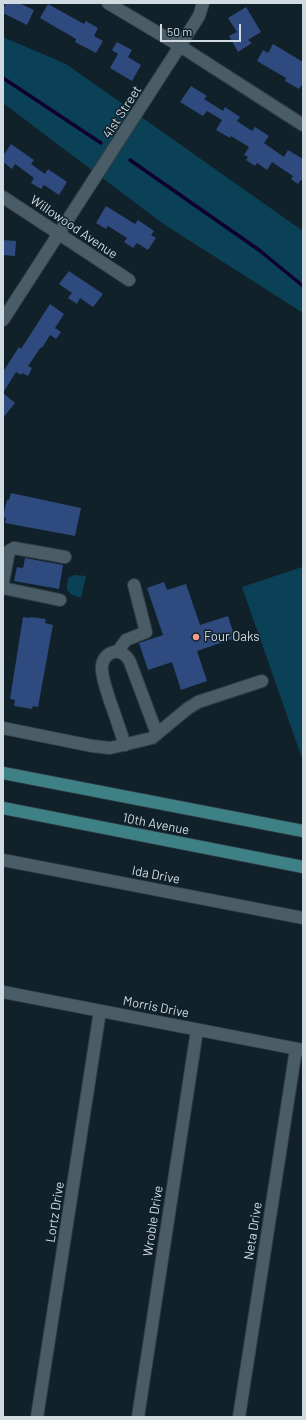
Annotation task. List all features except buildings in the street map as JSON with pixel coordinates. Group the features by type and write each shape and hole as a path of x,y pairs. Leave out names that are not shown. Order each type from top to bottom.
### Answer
{"main road":[{"name":"10th Avenue","path":"3,773 303,831"},
{"name":"10th Avenue","path":"3,808 303,867"}],"street":[{"path":"108,3 180,46 303,125"},
{"name":"41st Street","path":"3,320 60,234 199,16 203,3"},
{"name":"Willowood Avenue","path":"3,197 128,280"},
{"path":"3,582 9,551 14,548 65,557"},
{"path":"126,745 101,670 103,660 109,654 118,651 126,640 146,632 134,585"},
{"path":"3,588 60,600"},
{"path":"118,651 126,655 130,662 157,734"},
{"path":"3,728 92,746 110,748 152,738 187,709 198,702 262,681"},
{"name":"Ida Drive","path":"3,860 303,918"},
{"name":"Morris Drive","path":"3,992 299,1050"},
{"name":"Lortz Drive","path":"37,1417 100,1011"},
{"name":"Wroble Drive","path":"138,1417 197,1030"},
{"name":"Neta Drive","path":"238,1417 299,1050"}],"shaded area":[{"path":"3,37 66,64 303,231 303,313 162,223 3,103"},
{"path":"302,567 303,569 303,761 242,587"},
{"path":"75,575 86,576 81,598 73,595 67,589 69,577"}],"waterway":[{"path":"3,78 101,143"},
{"path":"130,160 259,250 303,286"}],"place":[{"name":"Four Oaks","path":"196,637"}]}
